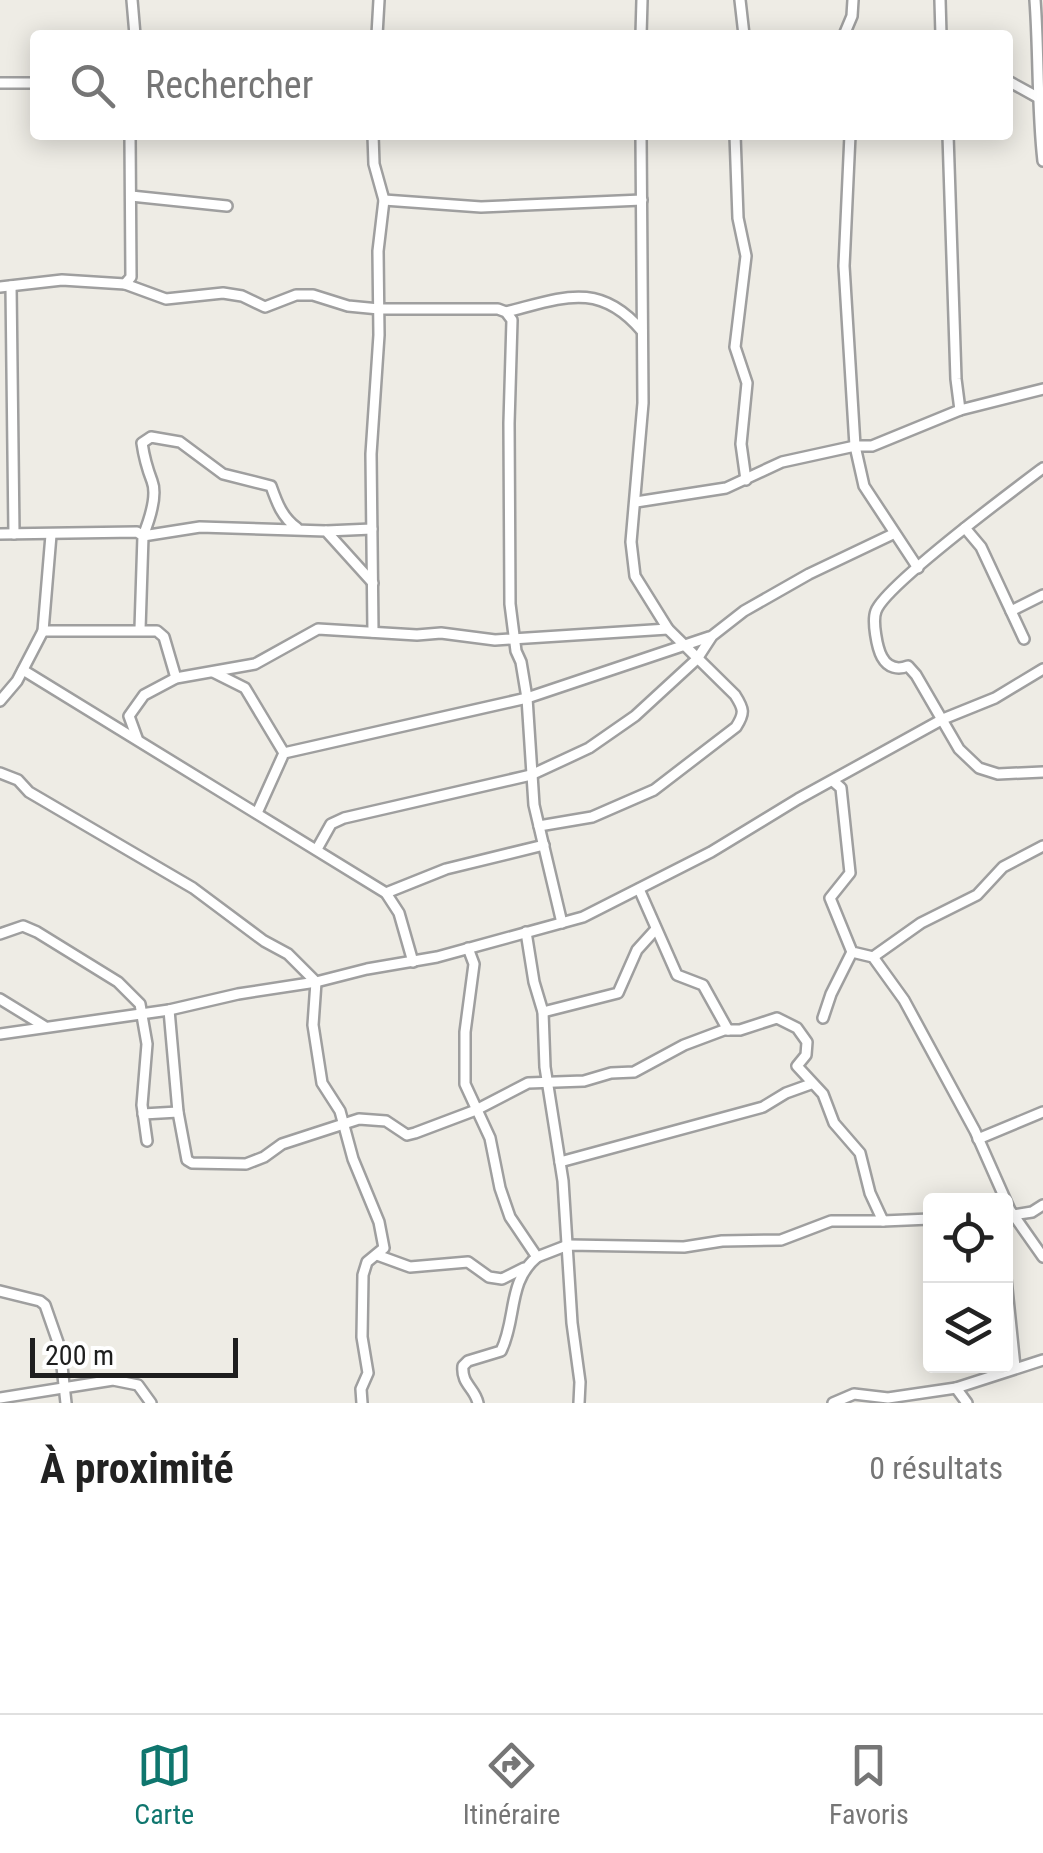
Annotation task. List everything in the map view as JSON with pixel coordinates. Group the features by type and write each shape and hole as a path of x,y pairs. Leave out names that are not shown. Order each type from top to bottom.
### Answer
{"street":[{"path":"132,0 135,30"},
{"path":"377,30 378,0"},
{"path":"641,30 642,0"},
{"path":"740,0 743,30"},
{"path":"846,30 853,0"},
{"path":"940,0 942,30"},
{"path":"1036,0 1043,162"},
{"path":"0,83 30,83"},
{"path":"1013,84 1039,98"},
{"path":"125,284 132,268 130,140"},
{"path":"373,140 374,164 384,200 378,251 372,454 373,632"},
{"path":"538,826 592,817 654,790 736,727 744,715 744,707 668,629 636,576 632,542 643,403 642,140"},
{"path":"735,140 738,218 746,256 735,347 747,383 740,444 746,480"},
{"path":"850,140 844,266 856,446 864,486 918,568"},
{"path":"948,140 960,410"},
{"path":"130,196 227,206"},
{"path":"384,200 481,206 642,200"},
{"path":"14,534 5,287 62,280 125,284 166,299 223,293 264,306 296,295 312,295 379,310 506,312 512,320 508,424 510,604 527,698 538,826 562,924"},
{"path":"506,312 554,298 598,297 628,315 642,332"},
{"path":"636,502 726,488 782,462 872,446 960,410 1043,389"},
{"path":"0,433 13,432"},
{"path":"140,630 144,536 151,516 154,484 147,473 142,442 150,437 180,442 223,474 271,486 287,521 297,528"},
{"path":"1043,468 918,568 882,601 874,622 881,656 889,666 908,666 959,749 979,768 998,774 1043,772"},
{"path":"0,534 138,532 144,536 200,527 372,529"},
{"path":"966,528 981,547 1024,638"},
{"path":"326,531 373,583"},
{"path":"284,753 527,698 684,647 712,636 744,611 809,574 893,534"},
{"path":"0,699 23,670 43,630 51,535"},
{"path":"1011,611 1043,596"},
{"path":"137,738 129,716 144,695 176,678 255,664 313,630 417,636 440,633 476,639 668,629"},
{"path":"43,630 157,630 164,637 176,678"},
{"path":"318,848 331,824 344,818 531,775 589,748 636,716 697,659 712,636"},
{"path":"0,1034 168,1010 316,982 367,968 413,962 582,918 711,852 833,780 944,720 995,698 1043,669"},
{"path":"23,670 386,893 399,913 413,962"},
{"path":"209,671 245,688 284,753"},
{"path":"257,813 284,753"},
{"path":"0,773 18,780 29,792 193,888 264,942 288,954 316,982 313,1025 320,1076 324,1089 337,1104 382,1230 384,1248 367,1262 363,1275 362,1336 368,1373 361,1388 362,1403"},
{"path":"833,780 841,788 850,862 849,876 830,901 852,952"},
{"path":"386,893 446,869 544,845"},
{"path":"874,957 921,923 977,895 1004,867 1043,846"},
{"path":"639,890 677,975 703,986 728,1030"},
{"path":"0,934 23,926 37,932 132,993 143,1012 147,1044 143,1114 147,1142"},
{"path":"544,1012 618,993 637,950 656,929"},
{"path":"526,932 534,982 544,1012 545,1067 560,1162 580,1382 578,1403"},
{"path":"468,948 474,964 465,1084 490,1138 510,1216 537,1257"},
{"path":"852,952 874,957 898,990 978,1139 1001,1193"},
{"path":"822,1018 852,952"},
{"path":"0,998 46,1027"},
{"path":"168,1010 182,1144 190,1163 246,1164 264,1158 282,1144 359,1119 380,1120 411,1135 476,1110 528,1083 584,1082 615,1072 634,1072 684,1045 777,1018 796,1028 808,1042 806,1055 796,1066 823,1094 834,1123 860,1153 870,1194 883,1221"},
{"path":"560,1162 764,1107 811,1084"},
{"path":"143,1114 178,1112"},
{"path":"978,1139 1043,1112"},
{"path":"998,1186 998,1193"},
{"path":"1013,1212 1032,1212 1043,1205"},
{"path":"1013,1216 1043,1258"},
{"path":"377,1255 410,1267 468,1262 489,1276 502,1279 537,1257 568,1245 684,1247 722,1241 781,1240 831,1221 923,1219"},
{"path":"478,1403 464,1383 463,1366 501,1351 509,1334 514,1294 524,1268"},
{"path":"1006,1283 1015,1367"},
{"path":"0,1291 40,1301 45,1306 60,1348 66,1403"},
{"path":"833,1403 854,1394 888,1398 956,1388 1043,1360"},
{"path":"0,1398 114,1380 138,1386 151,1403"},
{"path":"956,1388 967,1403"}]}
